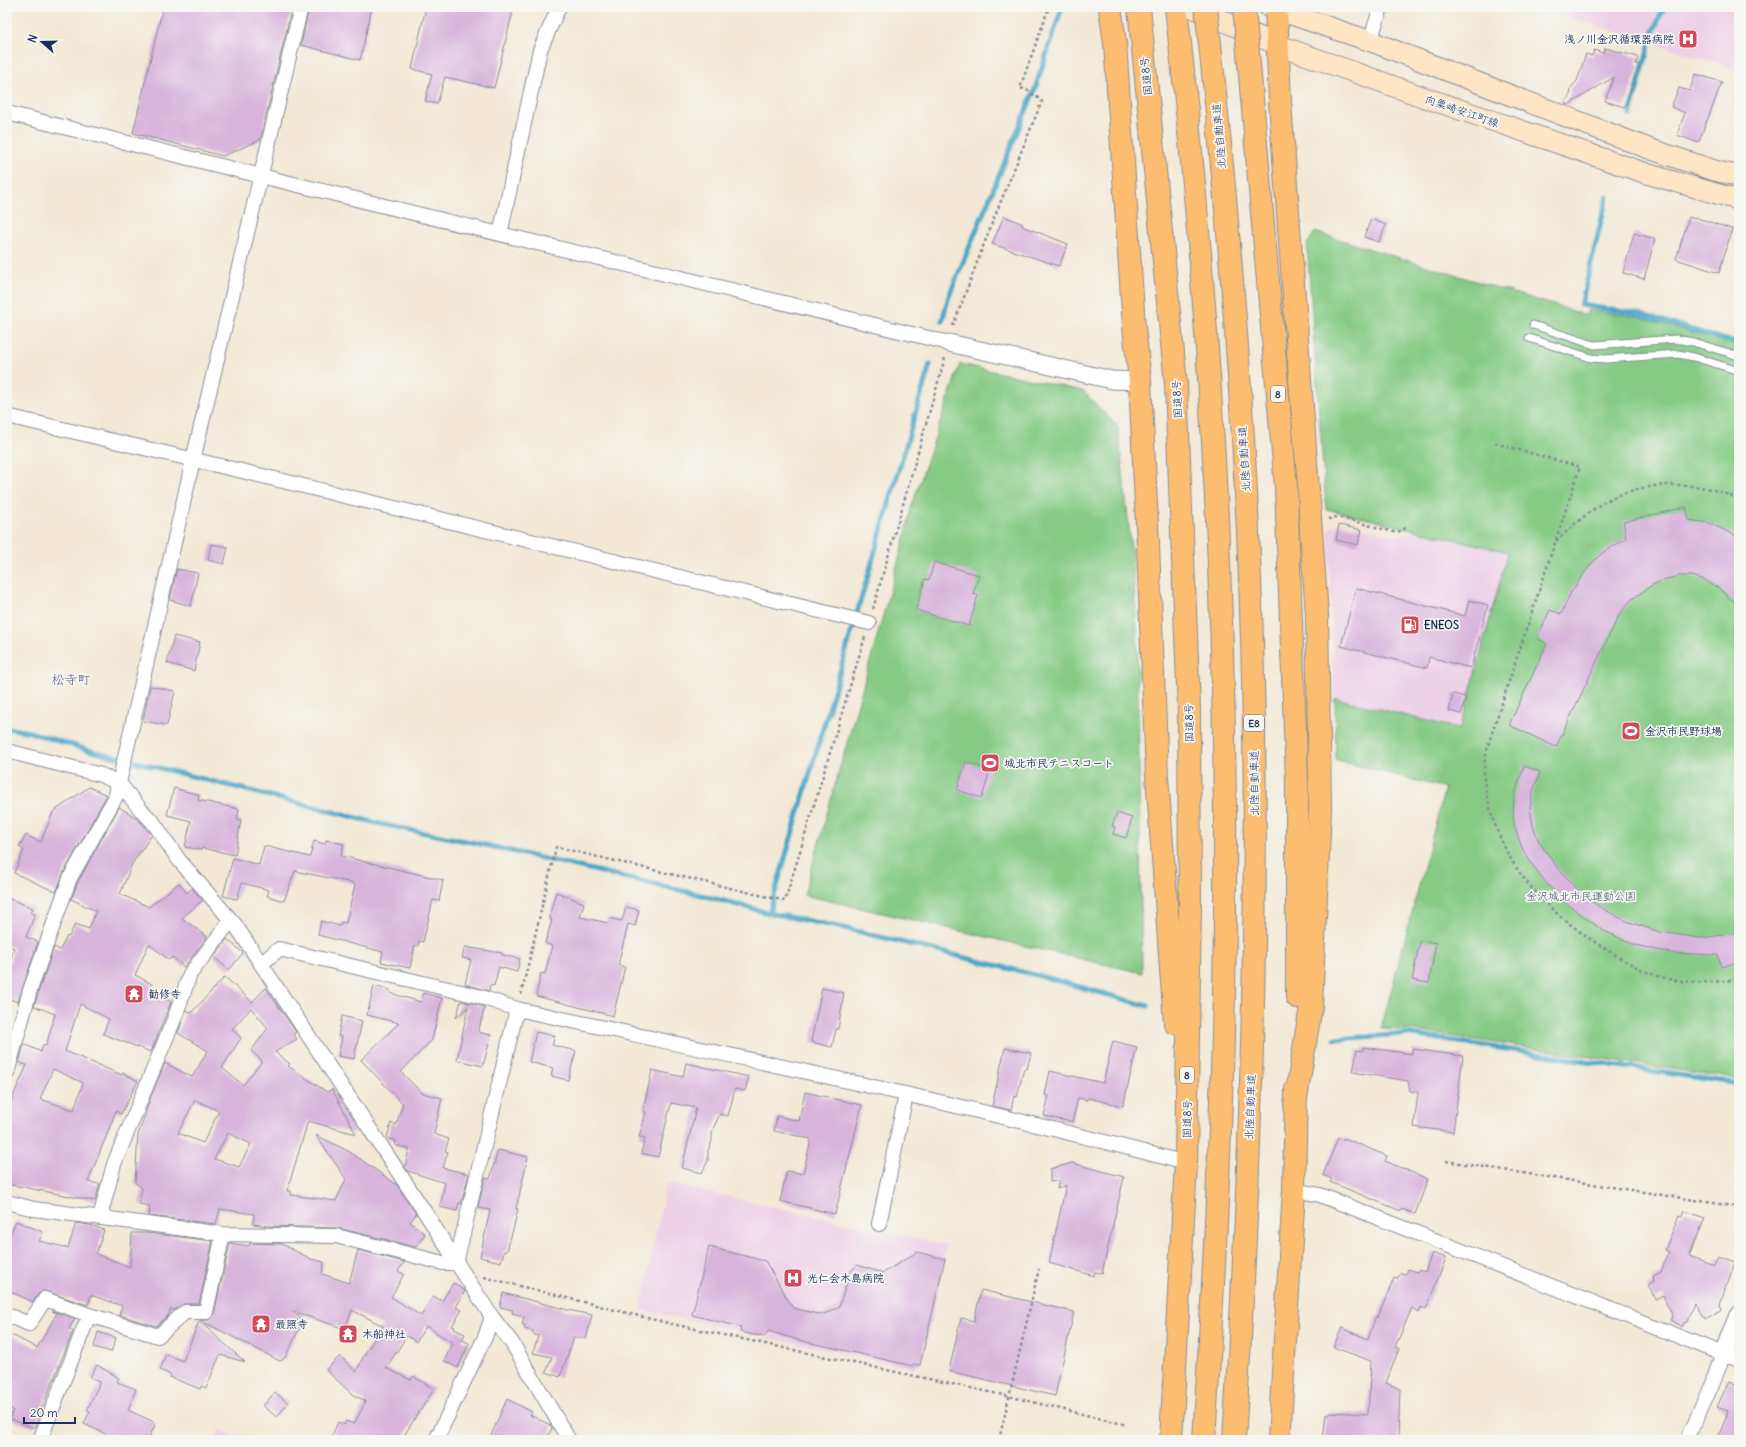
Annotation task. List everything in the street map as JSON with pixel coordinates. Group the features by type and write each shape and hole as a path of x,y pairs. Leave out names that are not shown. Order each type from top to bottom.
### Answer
{"highway":[{"path":"1110,7 1115,43 1134,319 1140,381 1148,545 1156,776 1186,1163"},
{"name":"国道8号","path":"1139,7 1176,384 1189,710 1190,905 1186,1163 1171,1440"},
{"path":"1176,7 1189,121 1207,351 1218,533 1224,730 1225,912 1222,1097 1213,1298 1204,1440"},
{"name":"北陸自動車道","path":"1206,7 1218,117 1237,349 1248,533 1254,722 1255,896 1251,1101 1242,1308 1234,1440"},
{"name":"8","path":"1244,7 1286,487 1297,782 1298,923 1294,1190 1279,1440"},
{"path":"1274,8 1278,45 1303,435 1312,521 1317,615 1320,808 1311,1006 1295,1104"}],"main road":[{"name":"向粟崎安江町線","path":"1191,7 1278,45 1429,99 1641,171 1700,190 1739,200"},
{"path":"1274,8 1370,41 1650,149 1716,171 1739,176"}],"street":[{"path":"7,1073 30,990 70,878 115,798 300,7"},
{"path":"500,234 540,50 559,7"},
{"path":"1370,41 1381,7"},
{"path":"7,113 261,176 949,342 1112,380 1140,381"},
{"path":"7,416 859,621"},
{"path":"7,751 75,768 119,783 153,822 179,860 231,920 430,1220 492,1317 512,1343 569,1440"},
{"path":"100,1217 114,1164 175,1016 190,974 231,920"},
{"path":"260,964 279,949 478,996 517,1009 906,1095 1101,1140 1186,1163"},
{"path":"459,1267 517,1009"},
{"path":"879,1224 906,1095"},
{"path":"1294,1190 1320,1195 1731,1357"},
{"path":"7,1202 34,1208 224,1234 336,1236 459,1267"},
{"path":"7,1315 29,1324 45,1299 89,1315 158,1336 186,1312 206,1312 224,1234"},
{"path":"40,1440 89,1315"},
{"path":"1688,1440 1731,1357 1739,1315"},
{"path":"436,1440 485,1337 492,1317"}],"lane":[{"path":"1533,325 1594,345 1676,339 1693,342 1739,356"},
{"path":"1529,338 1591,358 1605,359 1678,354 1739,370"}],"path":[{"path":"517,1009 556,847 785,901 859,621 949,342 952,327 989,230 1042,101 1027,90 1020,88 1050,7"},
{"path":"1495,443 1580,467 1489,742 1484,769 1486,791 1499,836 1517,871 1554,911 1583,934 1636,967 1660,977 1688,982 1706,983 1739,979"},
{"path":"1555,542 1584,516 1604,502 1636,489 1666,485 1695,486 1730,494 1739,500"},
{"path":"1312,521 1338,517 1394,532 1401,531 1408,526"},
{"path":"1446,1161 1739,1207"},
{"path":"459,1267 663,1322 1008,1396 1127,1425"},
{"path":"1000,1440 1008,1396 1039,1269"}],"shaded area":[{"name":"浅ノ川金沢循環器病院","path":"1535,7 1739,7 1739,70"},
{"name":"ENEOS","path":"1339,522 1396,536 1404,535 1414,530 1508,552 1460,729 1335,698 1328,530"},
{"name":"光仁会木島病院","path":"666,1183 947,1245 915,1369 641,1310"},
{"path":"220,1429 242,1440 215,1440"}],"green space":[{"name":"金沢城北市民運動公園","path":"1315,232 1586,315 1588,310 1638,317 1739,346 1739,1079 1408,1030 1381,1029 1445,788 1336,760 1335,698 1460,729 1508,552 1326,509 1307,244"},
{"name":"城北市民テニスコート","path":"960,364 1083,391 1118,427 1132,556 1137,630 1142,973 804,895 904,541 911,508"}],"building":[{"path":"163,7 292,7 260,140 223,156 133,133"},
{"path":"309,7 372,7 360,60 301,45"},
{"path":"426,7 514,7 494,88 445,77 437,104 425,101 432,74 412,69"},
{"path":"1605,48 1638,57 1636,64 1639,65 1624,107 1605,101 1614,77 1568,105 1565,104 1571,92 1569,90 1577,81 1586,54 1592,56 1594,50 1603,53"},
{"path":"1695,74 1722,82 1699,141 1696,142 1677,135 1685,113 1671,107 1679,88 1690,91"},
{"path":"1004,216 1023,224 1022,226 1068,244 1059,266 992,244"},
{"path":"1689,217 1732,229 1719,273 1676,259"},
{"path":"1371,219 1386,225 1379,242 1364,237"},
{"path":"1634,233 1655,239 1644,279 1623,273"},
{"path":"1686,507 1689,520 1709,523 1739,537 1739,606 1717,587 1705,580 1692,576 1680,576 1666,579 1652,585 1631,600 1619,615 1556,747 1509,725 1547,644 1537,638 1550,610 1561,614 1571,592 1590,565 1602,553 1626,538 1623,522"},
{"path":"1339,525 1362,530 1358,545 1336,540"},
{"path":"211,544 228,547 224,564 208,560"},
{"path":"934,562 979,575 973,594 978,595 969,626 916,610 925,579 929,580"},
{"path":"177,569 198,573 191,606 170,600"},
{"path":"1356,588 1465,616 1469,600 1488,605 1471,668 1429,657 1427,668 1341,646"},
{"path":"174,636 200,642 194,671 167,663"},
{"path":"150,686 175,691 167,725 143,721"},
{"path":"1453,694 1466,697 1461,714 1449,711"},
{"path":"966,762 990,770 982,798 957,790"},
{"path":"1524,766 1540,772 1533,791 1530,808 1533,826 1539,842 1557,867 1580,892 1598,906 1626,921 1660,932 1700,938 1739,933 1739,962 1721,967 1718,955 1671,953 1635,945 1602,930 1562,900 1547,884 1531,863 1522,848 1515,828 1513,817 1514,796"},
{"path":"89,787 107,795 63,874 56,892 14,873 24,850 19,847 26,835 41,842 53,812"},
{"path":"174,788 199,795 198,800 239,809 237,819 241,820 235,855 202,848 201,850 185,847 191,821 167,815"},
{"path":"119,807 138,819 152,835 132,864 120,894 149,907 179,883 187,893 192,888 203,900 182,918 207,937 184,967 172,957 169,960 149,944 135,975 152,984 150,988 171,1002 151,1052 103,1034 109,1019 80,1004 65,1051 122,1075 123,1073 138,1081 121,1114 116,1111 88,1182 100,1184 95,1201 7,1184 7,1110 27,1065 19,1063 24,1044 41,1052 43,1045 46,1046 55,1014 34,1006 38,993 54,947 60,950 67,936 69,937 75,924 89,929 96,911 71,899 78,882","holes":["53,1069 83,1083 74,1110 40,1099"]},
{"path":"1117,813 1132,818 1126,838 1113,834 1115,827 1112,826"},
{"path":"326,840 344,844 341,856 443,880 439,901 433,900 423,942 419,941 418,946 415,945 410,968 381,962 383,952 318,935 321,921 340,926 341,922 346,923 355,885 353,883 295,871 284,901 267,896 269,890 242,883 237,899 223,896 233,858 259,865 264,846 310,857 314,841 325,844"},
{"path":"556,892 584,903 580,917 608,923 609,918 622,921 626,907 639,910 635,926 628,924 618,965 625,967 613,1016 536,996 541,973 545,974 552,946 545,943 552,920 550,919 551,910"},
{"path":"7,898 33,908 31,913 35,914 26,937 38,942 18,1002 7,998 7,971 14,948 7,945"},
{"path":"227,939 243,953 229,970 214,957"},
{"path":"1420,940 1436,943 1429,983 1412,980"},
{"path":"465,947 502,953 502,955 520,959 517,972 499,967 494,986 490,985 489,991 465,984 471,960 462,958"},
{"path":"225,977 252,1002 266,988 296,1032 293,1034 297,1039 275,1052 290,1064 288,1066 327,1092 332,1089 356,1134 308,1121 287,1191 291,1191 291,1195 336,1201 346,1179 316,1135 350,1152 397,1185 416,1214 410,1222 425,1234 416,1247 338,1228 268,1226 253,1224 254,1214 220,1209 216,1224 149,1216 150,1206 139,1204 142,1188 135,1183 138,1135 151,1096 165,1063 192,1077 208,1051 178,1033 186,1010 191,1013","holes":["251,1008 268,1028 251,1051 262,1061 243,1085 222,1068 241,1038 232,1029","195,1100 219,1111 203,1143 178,1133","228,1133 251,1144 239,1167 214,1159"]},
{"path":"374,986 390,990 390,993 421,1002 423,993 442,998 432,1040 401,1072 422,1093 442,1098 434,1134 449,1139 445,1151 448,1152 443,1168 469,1174 461,1204 459,1203 457,1211 440,1207 445,1183 408,1171 405,1167 409,1149 395,1145 396,1141 387,1138 391,1123 396,1125 403,1104 361,1060 399,1023 367,1015"},
{"path":"822,988 844,993 838,1029 836,1029 832,1047 811,1042"},
{"path":"461,1001 485,1007 478,1032 491,1035 483,1066 457,1060 468,1007 456,1018"},
{"path":"342,1016 362,1021 354,1059 338,1056 342,1037 338,1036"},
{"path":"536,1032 555,1036 552,1045 576,1051 568,1080 551,1076 553,1068 529,1062"},
{"path":"1113,1041 1137,1047 1123,1106 1088,1098 1087,1100 1078,1098 1072,1122 1044,1116 1049,1096 1045,1095 1050,1071 1103,1083"},
{"path":"1363,1047 1412,1054 1412,1049 1463,1056 1453,1132 1414,1127 1418,1092 1410,1091 1408,1081 1353,1072 1357,1050 1363,1051"},
{"path":"1005,1048 1031,1053 1027,1069 1024,1068 1017,1097 1014,1096 1011,1110 992,1106"},
{"path":"686,1063 749,1077 745,1091 735,1089 728,1116 720,1114 712,1131 712,1141 708,1151 708,1161 702,1173 682,1168 696,1108 671,1103 658,1157 641,1153 645,1138 639,1137 646,1112 643,1111 652,1070 683,1077"},
{"path":"805,1092 862,1105 835,1214 780,1201 787,1171 803,1174 811,1139 774,1131 777,1116 799,1121"},
{"path":"1338,1138 1343,1140 1344,1138 1387,1156 1385,1161 1428,1179 1415,1214 1402,1209 1401,1211 1330,1182 1332,1179 1323,1175"},
{"path":"498,1150 528,1157 516,1209 518,1209 514,1226 507,1251 504,1251 501,1262 480,1257 490,1210 478,1208 485,1178 490,1179"},
{"path":"1072,1163 1124,1177 1102,1273 1095,1272 1094,1276 1049,1263 1066,1185 1057,1189 1059,1181 1050,1182 1050,1169"},
{"path":"1684,1211 1705,1218 1689,1256 1714,1265 1718,1257 1735,1263 1720,1305 1722,1309 1704,1319 1695,1303 1688,1322 1686,1322 1683,1327 1670,1320 1672,1317 1663,1295 1655,1299 1647,1286 1653,1282 1652,1277 1661,1272 1669,1252 1665,1250 1679,1215 1682,1216"},
{"path":"16,1221 43,1232 39,1241 68,1248 76,1223 90,1225 104,1230 96,1254 130,1267 132,1233 147,1233 213,1241 199,1304 184,1304 175,1310 171,1309 168,1316 156,1326 119,1315 122,1306 91,1295 88,1305 44,1291 38,1294 33,1302 7,1290 7,1242"},
{"path":"230,1243 249,1246 250,1243 282,1244 311,1259 324,1262 322,1274 349,1283 358,1250 405,1262 398,1271 404,1274 391,1297 421,1316 433,1296 442,1301 453,1283 465,1291 456,1307 462,1310 452,1326 455,1327 454,1329 465,1334 462,1340 469,1343 458,1368 444,1361 453,1343 426,1326 416,1342 407,1336 386,1368 411,1380 413,1376 434,1389 401,1440 330,1440 338,1422 344,1425 346,1421 354,1424 366,1401 353,1395 326,1370 340,1356 356,1372 367,1350 383,1326 352,1310 345,1329 292,1311 303,1321 285,1358 280,1361 200,1320 209,1320 214,1314"},
{"path":"709,1247 765,1261 793,1308 822,1315 839,1307 850,1272 857,1265 883,1273 917,1252 945,1259 920,1365 914,1364 913,1366 798,1340 768,1331 765,1336 740,1332 741,1327 692,1315"},
{"path":"1432,1253 1446,1258 1426,1309 1421,1307 1419,1312 1412,1308 1395,1347 1399,1349 1386,1383 1400,1389 1398,1440 1323,1440 1326,1414 1329,1415 1329,1412 1368,1414 1371,1361 1333,1347 1342,1328 1368,1339 1376,1316 1378,1317 1394,1278 1397,1279 1401,1273 1406,1274 1408,1269 1418,1272 1419,1270 1425,1272"},
{"path":"981,1290 1074,1312 1055,1396 949,1371 961,1318 974,1321"},
{"path":"503,1293 592,1315 586,1339 574,1337 560,1377 546,1372 552,1357 533,1353 538,1336 533,1334 533,1331 524,1329 525,1325 522,1324 524,1316 512,1313 513,1310 500,1307"},
{"path":"52,1311 75,1319 69,1329 73,1331 34,1428 10,1419 13,1410 7,1407 7,1334 37,1348 57,1313"},
{"path":"199,1321 245,1362 220,1355 206,1388 201,1386 200,1389 170,1377 171,1375 160,1370 166,1354 183,1361"},
{"path":"98,1332 116,1338 111,1352 94,1347"},
{"path":"97,1365 119,1378 117,1382 136,1389 128,1410 156,1423 148,1440 118,1440 84,1424 90,1411 87,1410 100,1382 90,1377"},
{"path":"1728,1381 1739,1384 1739,1440 1716,1440 1727,1412 1717,1408"},
{"path":"275,1392 288,1403 277,1417 263,1406"},
{"path":"507,1399 532,1412 530,1415 550,1425 552,1428 546,1440 489,1440"}],"waterway":[{"path":"942,321 949,296 1035,89 1062,7"},
{"path":"1630,115 1651,38 1664,7"},
{"path":"1607,197 1581,305 1639,314 1739,344"},
{"path":"769,913 930,364"},
{"path":"7,728 29,732 88,750 385,825 476,843 701,895 769,913 844,928 1048,978 1148,1006"},
{"path":"1335,1039 1405,1034 1739,1084"}],"place":[{"name":"浅ノ川金沢循環器病院","path":"1688,39"},
{"name":"ENEOS","path":"1410,625"},
{"name":"金沢市民野球場","path":"1631,731"},
{"name":"城北市民テニスコート","path":"990,763"},
{"name":"勧修寺","path":"134,994"},
{"name":"光仁会木島病院","path":"793,1278"},
{"name":"最照寺","path":"261,1324"},
{"name":"木船神社","path":"348,1334"}],"district":[{"name":"松寺町","path":"71,679"}]}
